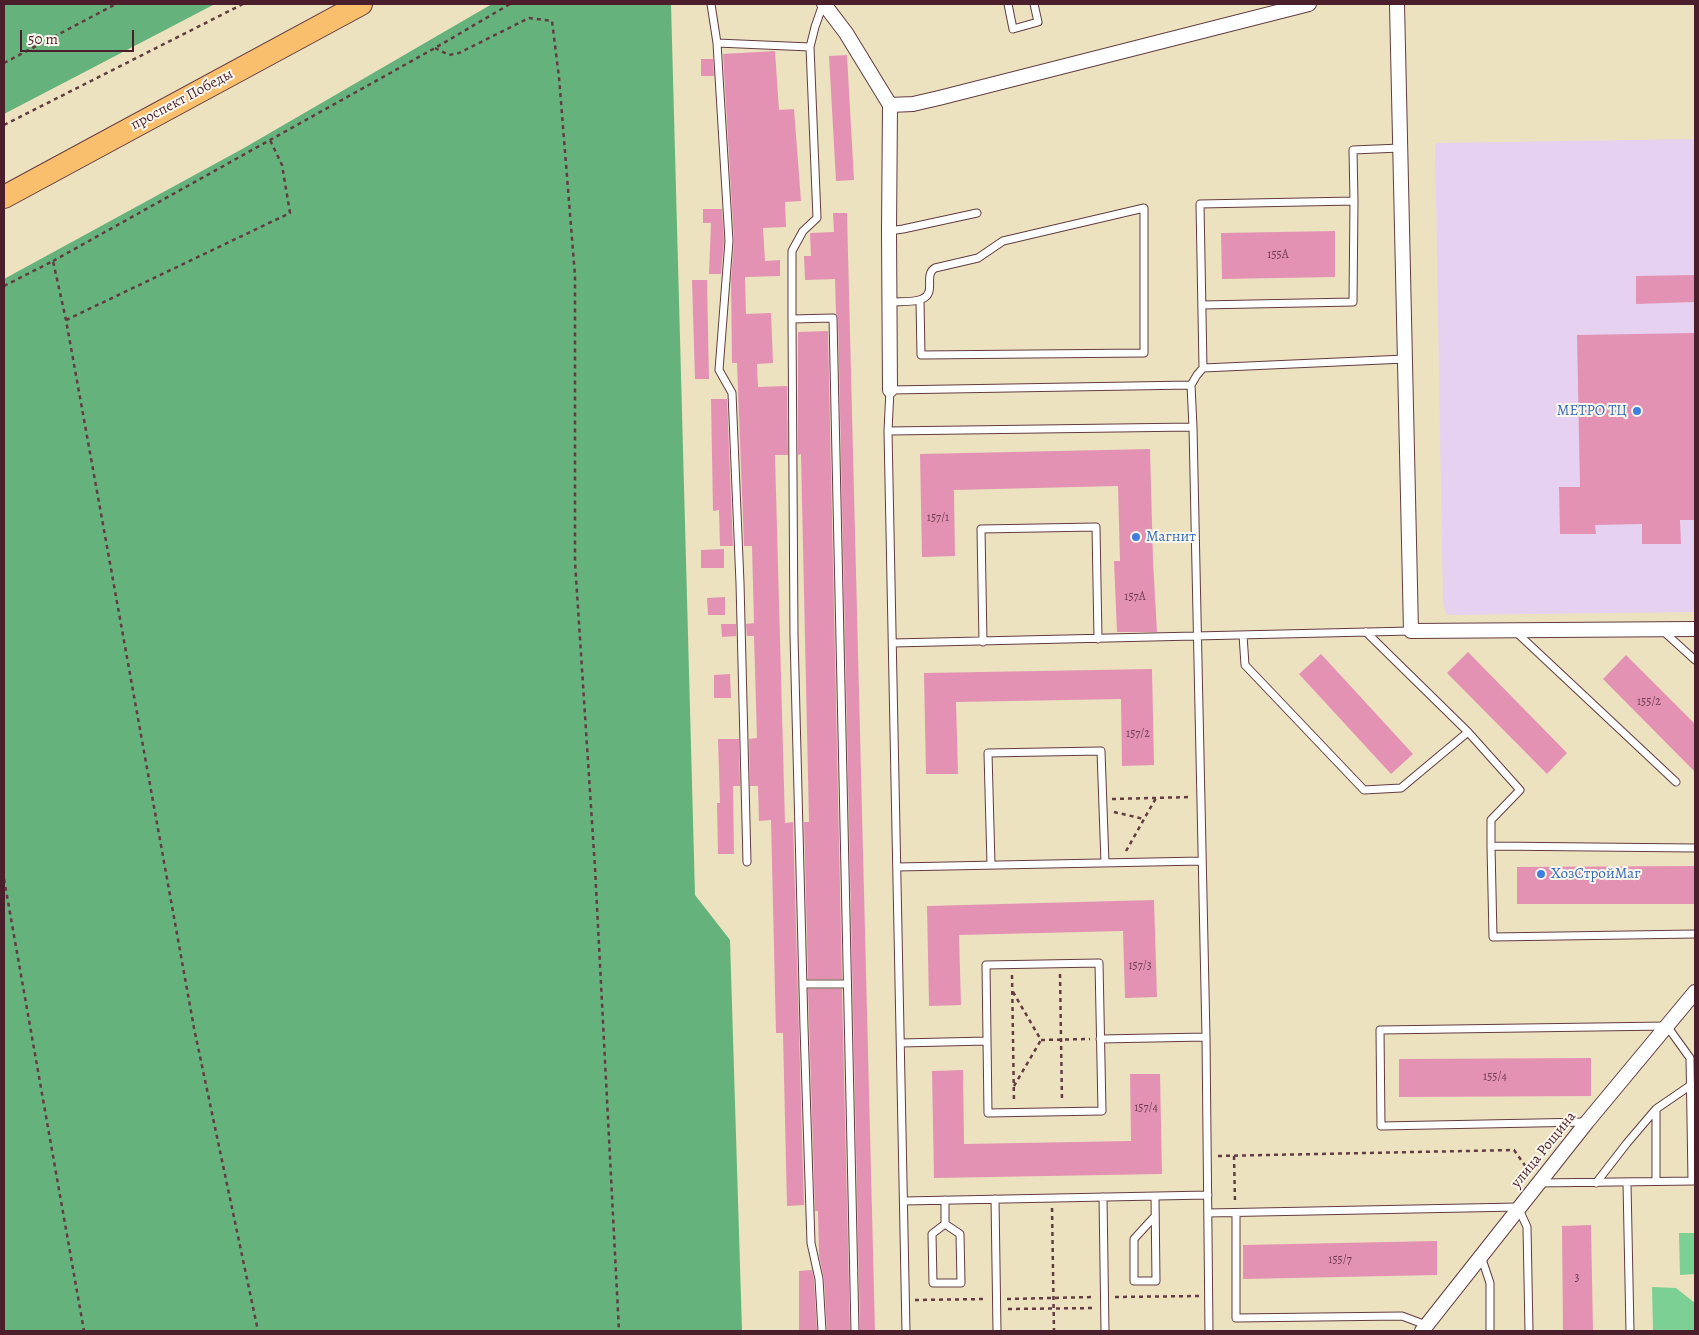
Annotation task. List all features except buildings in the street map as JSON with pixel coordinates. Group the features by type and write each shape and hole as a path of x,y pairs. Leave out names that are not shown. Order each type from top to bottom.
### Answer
{"main road":[{"name":"проспект Победы","path":"4,197 361,4"}],"street":[{"path":"824,4 846,33 890,106 890,390"},
{"path":"890,106 913,104 940,98 1309,4"},
{"path":"1397,4 1411,631 1695,629"},
{"name":"улица Рощина","path":"1424,1328 1587,1122 1695,992"}],"lane":[{"path":"711,4 717,44 729,241 720,370 732,393 740,583 747,862"},
{"path":"822,1331 819,1279 811,1243 802,984 794,635 792,252 803,231 817,218 810,46 824,4"},
{"path":"1008,4 1013,29 1038,22 1034,4"},
{"path":"717,44 810,46"},
{"path":"1202,305 1353,302 1353,150 1400,148"},
{"path":"1208,1331 1206,1037 1191,385 1203,368 1200,204 1354,201"},
{"path":"890,302 920,300 927,296 930,291 929,274 935,268 978,258 1003,241 1144,208 1144,353 921,355 920,300"},
{"path":"889,231 977,212"},
{"path":"792,319 833,318 854,1331"},
{"path":"1203,368 1405,359"},
{"path":"906,1331 888,431 890,390 1191,385"},
{"path":"888,431 1193,428"},
{"path":"983,642 981,529 1096,527 1098,639"},
{"path":"1661,629 1695,660"},
{"path":"1514,630 1676,782"},
{"path":"893,643 1411,631"},
{"path":"1366,632 1468,732 1520,790 1491,820 1493,937 1695,934"},
{"path":"1243,635 1245,665 1364,790 1402,788 1468,732"},
{"path":"991,865 988,754 1101,751 1105,863"},
{"path":"1491,846 1695,848"},
{"path":"897,867 1202,861"},
{"path":"1099,963 1102,1112 988,1114 986,965 1060,964 1099,963"},
{"path":"802,984 846,984"},
{"path":"1538,1184 1694,1181 1690,1058 1667,1026 1380,1030 1381,1126 1587,1122"},
{"path":"1100,1039 1206,1037"},
{"path":"901,1043 987,1041"},
{"path":"1596,1183 1656,1109 1691,1085"},
{"path":"1656,1109 1656,1181"},
{"path":"1627,1182 1630,1331"},
{"path":"904,1201 1208,1195"},
{"path":"1102,1197 1105,1331"},
{"path":"1155,1197 1156,1281 1134,1281 1134,1239 1155,1216"},
{"path":"995,1199 997,1331"},
{"path":"944,1200 945,1224"},
{"path":"1208,1213 1518,1208 1527,1227 1529,1331"},
{"path":"1236,1212 1236,1318 1402,1316 1424,1328"},
{"path":"945,1224 960,1234 961,1283 933,1283 932,1234 945,1224"},
{"path":"1481,1255 1490,1284 1490,1331"}],"path":[{"path":"4,63 116,4"},
{"path":"4,125 242,4"},
{"path":"4,286 53,261 510,4"},
{"path":"434,48 448,55 459,53 528,18 552,20 559,77 575,276 575,562 595,868 620,1331"},
{"path":"66,320 290,213 282,165 270,140"},
{"path":"53,261 66,320 194,1028 258,1331"},
{"path":"1103,799 1201,797"},
{"path":"1119,863 1156,798"},
{"path":"1103,810 1144,819"},
{"path":"4,879 84,1331"},
{"path":"1060,964 1063,1112"},
{"path":"1012,965 1014,1113"},
{"path":"1012,990 1041,1040"},
{"path":"1041,1040 1100,1039"},
{"path":"1014,1087 1041,1040"},
{"path":"1207,1156 1514,1150 1538,1184"},
{"path":"1234,1156 1236,1212"},
{"path":"1052,1198 1054,1331"},
{"path":"906,1300 1208,1296"},
{"path":"996,1309 1104,1308"}],"shaded area":[{"path":"1695,139 1695,612 1447,615 1443,603 1435,143"}],"green space":[{"path":"4,4 215,4 4,114"},
{"path":"492,4 671,4 695,895 730,940 742,1331 4,1331 4,279 244,148"},
{"path":"1679,1233 1695,1233 1695,1274 1680,1275"},
{"path":"1652,1287 1676,1288 1695,1303 1695,1331 1653,1331"}],"place":[{"name":"МЕТРО ТЦ","path":"1637,411"},
{"name":"Магнит","path":"1136,537"},
{"name":"ХозСтройМаг","path":"1541,874"}]}
